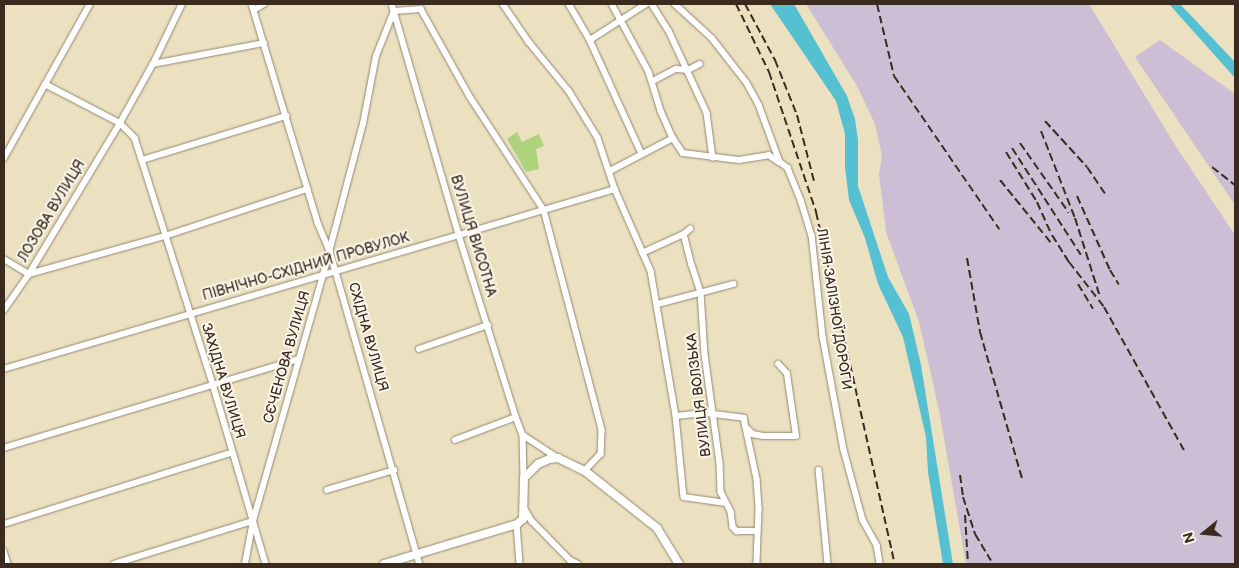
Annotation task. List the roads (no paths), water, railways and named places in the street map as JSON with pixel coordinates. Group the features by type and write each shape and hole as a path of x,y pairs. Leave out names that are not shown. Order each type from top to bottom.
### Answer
{"street":[{"path":"4,158 90,4"},
{"name":"ЛОЗОВА ВУЛИЦЯ","path":"4,310 29,274 120,123 153,64 182,4"},
{"path":"253,7 264,4"},
{"name":"ВУЛИЦЯ ВИСОТНА","path":"392,4 458,235 523,435 524,478"},
{"path":"503,4 585,115 598,138 615,189 651,271 676,416 684,497 726,503"},
{"path":"569,4 590,40 642,154"},
{"path":"612,4 653,81 661,111 673,138 683,153 739,160 769,155 780,162"},
{"path":"590,40 646,4"},
{"path":"652,4 669,31 708,114 713,158"},
{"name":"ЛІНІЯ ЗАЛІЗНОЇ ДОРОГИ","path":"675,4 712,38 747,83 759,105 780,162 788,168 802,200 812,235 823,337 844,450 863,520 877,545 880,564"},
{"name":"СХІДНА ВУЛИЦЯ","path":"253,7 307,189 335,271 420,564"},
{"path":"394,11 420,9 468,95 544,210 602,430 601,454 585,471"},
{"name":"СЄЧЕНОВА ВУЛИЦЯ","path":"244,564 253,521 323,275 328,248 363,124 376,56 394,11"},
{"path":"153,64 264,43"},
{"path":"653,81 676,69 688,70 700,64"},
{"path":"45,84 120,123"},
{"path":"142,160 286,116"},
{"name":"ЗАХІДНА ВУЛИЦЯ","path":"120,123 135,138 189,314 213,384 232,454 266,564"},
{"path":"610,171 673,138"},
{"path":"4,259 29,274 165,236 307,189"},
{"name":"ПІВНІЧНО-СХІДНИЙ ПРОВУЛОК","path":"4,369 615,189"},
{"path":"642,253 684,234 690,228"},
{"name":"ВУЛИЦЯ ВОЛЗЬКА","path":"684,234 701,293 705,355 714,415 721,492 731,512 733,527 737,531 757,531"},
{"path":"658,304 733,284"},
{"path":"419,349 488,326"},
{"path":"4,448 298,359"},
{"path":"745,426 753,434 776,437 796,436 787,374 778,364"},
{"path":"676,416 706,413 744,418 757,478 759,510 757,564"},
{"path":"455,440 516,417"},
{"path":"523,435 558,458 585,471 657,528 679,564"},
{"path":"4,524 232,454"},
{"path":"384,564 516,524 523,519 525,509 524,478 538,464 549,459 558,458"},
{"path":"327,490 394,470"},
{"path":"819,470 828,564"},
{"path":"525,509 532,521 570,560 578,564"},
{"path":"114,564 253,521"},
{"path":"516,524 520,564"},
{"path":"4,551 8,564"}],"water":[{"path":"770,4 794,4 847,96 855,119 858,140 858,186 888,277 909,314 921,365 953,564 943,564 928,472 926,437 903,337 878,284 865,238 849,200 845,167 845,134 836,101"},
{"path":"1169,4 1180,4 1235,62 1235,78"}],"railway":[{"path":"736,4 769,72 816,212 895,564"},
{"path":"745,4 775,60 797,115 814,181"},
{"path":"877,4 894,76 999,229"},
{"path":"1045,121 1087,167 1105,194"},
{"path":"1041,131 1075,218 1100,297"},
{"path":"1020,143 1069,213"},
{"path":"1012,148 1081,255"},
{"path":"1006,152 1037,202 1052,235 1069,262 1104,307 1184,450"},
{"path":"1212,167 1235,185"},
{"path":"1000,180 1051,243"},
{"path":"1077,196 1110,270 1119,285"},
{"path":"967,258 980,332 1022,478"},
{"path":"1078,284 1093,309"},
{"path":"960,475 963,497 975,534 991,561"},
{"path":"965,515 968,564"}]}
